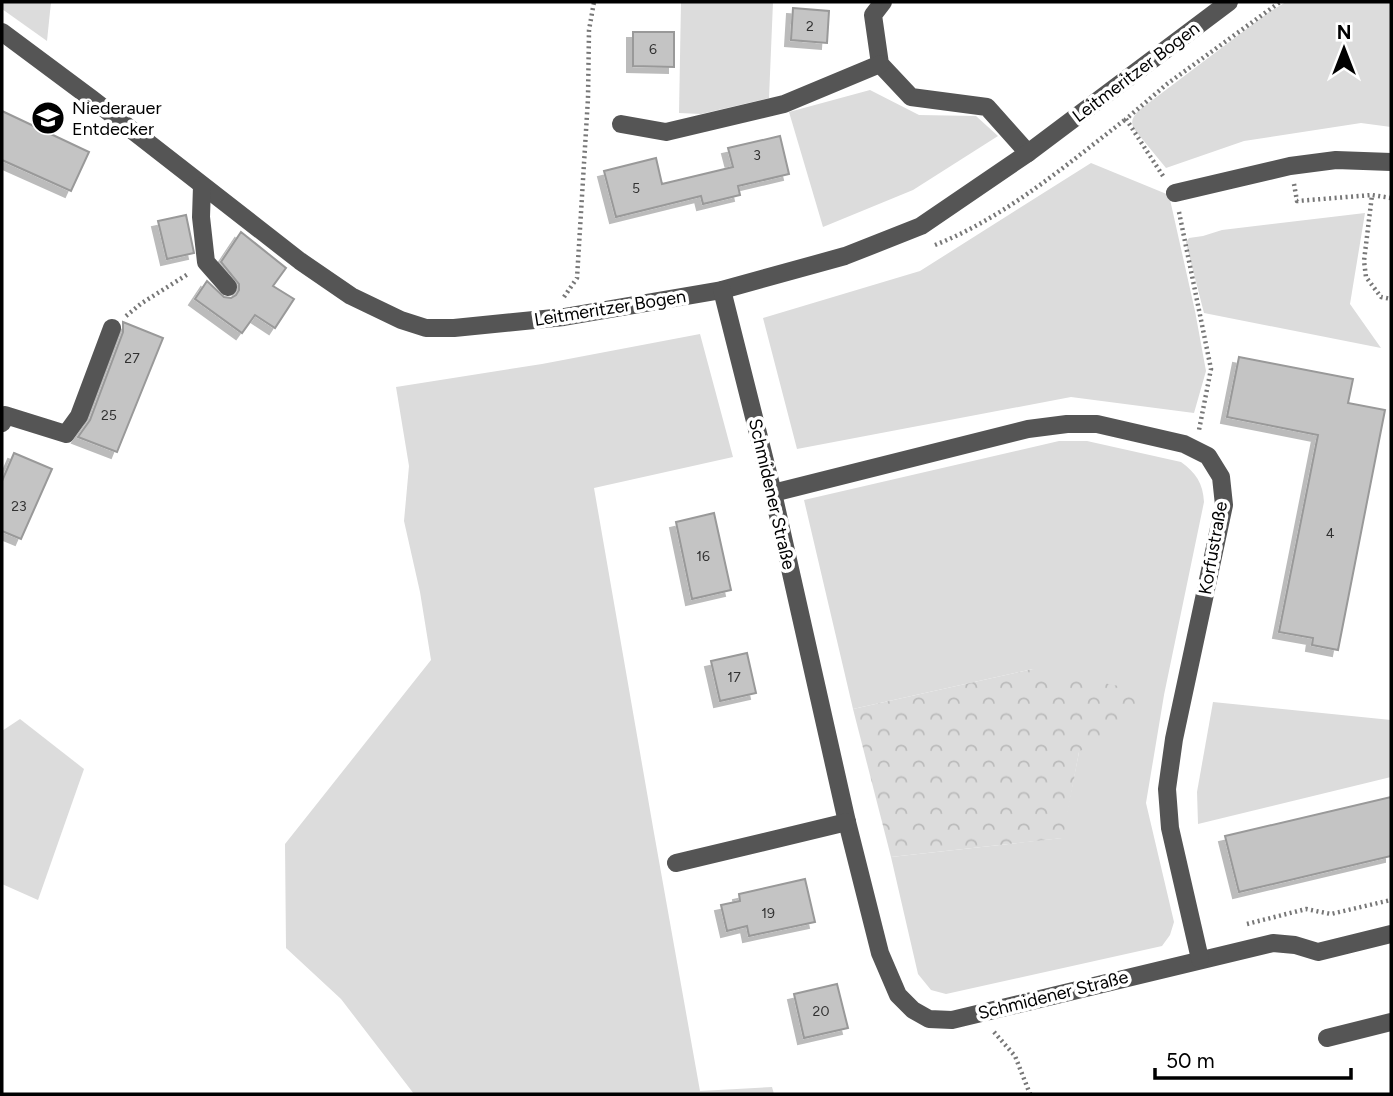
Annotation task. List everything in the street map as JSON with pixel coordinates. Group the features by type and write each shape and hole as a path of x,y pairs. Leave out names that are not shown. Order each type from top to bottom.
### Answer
{"street":[{"path":"883,2 873,15 880,64 911,97 987,107 1028,153"},
{"name":"Leitmeritzer Bogen","path":"2,32 300,261 351,296 401,320 426,328 454,328 564,317 722,290 845,256 920,226 1028,153 1229,2"},
{"path":"621,124 666,132 784,104 880,64"},
{"path":"1175,193 1290,166 1336,159 1391,162"},
{"path":"202,186 201,217 206,262 228,286"},
{"name":"Schmidener Straße","path":"722,290 773,492 847,822 880,953 898,995 913,1010 929,1019 952,1020 1273,943 1295,945 1318,952 1391,934"},
{"path":"3,417 66,435 79,416 112,328"},
{"name":"Korfustraße","path":"773,492 1028,429 1067,424 1097,424 1184,444 1208,456 1221,477 1224,505 1177,726 1167,789 1170,828 1200,959"},
{"path":"676,863 847,822"},
{"path":"1327,1038 1391,1022"}],"path":[{"path":"564,317 564,296 577,278 588,98 589,30 594,2"},
{"path":"926,249 1025,197 1167,84 1280,2"},
{"path":"1126,119 1175,193 1211,369 1195,449"},
{"path":"1290,166 1297,201 1372,195 1391,198"},
{"path":"1372,195 1364,261 1366,277 1381,297 1391,299"},
{"path":"112,328 142,303 206,262"},
{"path":"1237,927 1306,909 1331,914 1391,900"},
{"path":"977,1013 1015,1056 1030,1094"}],"green space":[{"path":"2,2 51,2 47,41 2,9"},
{"path":"681,2 773,2 769,98 701,114 679,113"},
{"path":"1286,2 1391,2 1391,127 1361,123 1244,141 1166,168 1134,129 1132,121 1135,115 1269,12"},
{"path":"870,90 919,115 976,116 998,136 913,190 823,227 789,112"},
{"path":"1091,163 1169,195 1206,371 1194,413 1071,397 797,449 763,318 920,271"},
{"path":"1365,213 1350,304 1381,348 1204,313 1186,242 1189,238 1222,230"},
{"path":"700,334 733,457 594,488 700,1091 772,1087 774,1094 414,1094 341,999 286,948 285,844 431,660 420,592 404,521 409,466 396,387 542,364"},
{"path":"1059,441 1087,441 1181,462 1195,474 1202,489 1204,502 1164,695 1146,803 1174,922 1170,935 1162,946 946,994 931,990 918,974 891,857 1062,838 1079,752 1033,669 853,709 804,500"},
{"path":"1033,669 1164,695 1079,752 1063,838 891,857 853,709"},
{"path":"1213,702 1391,720 1391,777 1198,824 1197,792"},
{"path":"20,719 84,769 38,900 2,884 2,731"}],"building":[{"path":"793,8 829,11 827,43 791,40"},
{"path":"633,32 674,32 674,67 633,66"},
{"path":"2,111 89,152 71,191 2,160"},
{"path":"780,136 789,174 738,186 740,195 703,204 701,196 616,217 604,171 656,158 662,184 733,167 728,148"},
{"path":"186,215 194,253 167,259 158,221"},
{"path":"241,232 286,268 273,286 294,299 275,328 255,315 242,333 195,299 207,281 224,297 231,298 236,295 239,284 221,262"},
{"path":"123,322 163,338 117,452 78,437 90,420 123,332"},
{"path":"1239,357 1353,379 1348,403 1385,410 1338,650 1312,645 1313,638 1279,632 1318,435 1227,417"},
{"path":"14,453 52,469 21,539 2,531 2,481"},
{"path":"714,513 731,590 692,599 676,522"},
{"path":"747,653 756,693 720,701 711,661"},
{"path":"1391,797 1391,856 1239,892 1225,836"},
{"path":"805,879 815,922 749,936 747,926 727,931 721,905 740,901 739,894"},
{"path":"837,984 848,1028 804,1038 794,994"}],"place":[{"name":"Niederauer Entdecker","path":"48,118"}]}
